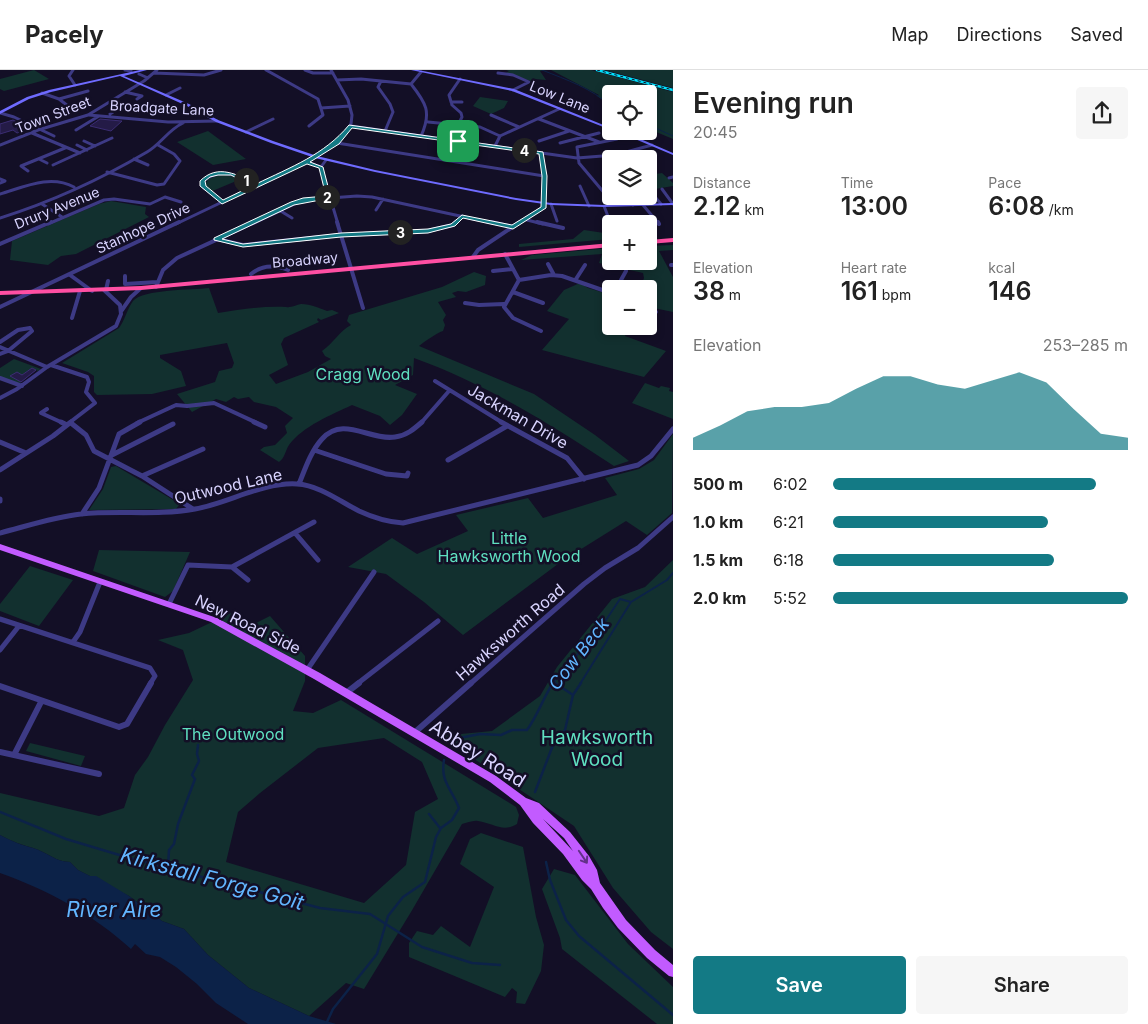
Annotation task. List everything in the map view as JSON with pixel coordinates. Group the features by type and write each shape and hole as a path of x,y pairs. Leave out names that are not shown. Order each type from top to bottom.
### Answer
{"highway":[{"path":"657,241 673,240"},
{"name":"Broadway","path":"0,293 92,291 124,287 141,288 156,284 350,269 602,245"}],"main road":[{"name":"New Road Side","path":"0,547 214,620 307,670 414,733"},
{"name":"Abbey Road","path":"414,733 493,779 524,802 531,814 555,831 586,878 595,885 622,924 651,954 673,972"}],"street":[{"path":"73,70 69,76 75,85"},
{"path":"125,70 131,71"},
{"path":"0,113 42,93 145,70"},
{"path":"175,70 177,75"},
{"path":"155,72 204,76 220,70"},
{"path":"266,70 316,98 321,108 322,117 309,126"},
{"path":"305,70 313,73 332,72 350,106 350,126 542,153 577,157 602,157"},
{"name":"Low Lane","path":"413,70 433,72 513,90 602,126"},
{"name":"Town Street","path":"0,145 38,130 88,115 155,72"},
{"path":"411,84 421,72"},
{"path":"498,73 514,75 529,82 513,90"},
{"path":"139,74 148,78"},
{"path":"120,75 166,95 217,121"},
{"path":"337,80 361,79 411,84"},
{"path":"458,125 462,117 461,112 452,105 449,95 460,79"},
{"path":"381,81 378,87 390,104 393,112 385,131"},
{"path":"411,84 426,106 428,122 421,136"},
{"path":"166,95 180,88"},
{"path":"59,99 88,91"},
{"path":"124,92 142,96 136,99"},
{"path":"42,93 59,99 68,106"},
{"path":"451,102 462,102"},
{"path":"106,104 111,105"},
{"path":"110,114 122,106 115,106"},
{"path":"321,108 350,106"},
{"path":"495,146 500,136 559,109"},
{"path":"0,113 19,118 38,130 54,136"},
{"name":"Broadgate Lane","path":"88,115 183,123 217,121 316,157 391,175 551,204 589,206 633,205"},
{"path":"491,115 519,127"},
{"path":"76,130 99,116"},
{"path":"246,132 273,119"},
{"path":"539,119 599,142"},
{"path":"168,122 172,127"},
{"path":"428,122 480,127 500,136"},
{"path":"0,218 42,204 134,159 158,145 172,127 183,123"},
{"name":"Stanhope Drive","path":"0,307 316,157 337,143 350,126"},
{"path":"539,141 570,130"},
{"path":"32,133 80,153"},
{"path":"560,143 599,133"},
{"path":"53,165 112,138"},
{"path":"602,191 579,162 577,147 608,140"},
{"path":"640,140 673,154"},
{"path":"84,141 95,146"},
{"path":"337,143 544,176"},
{"path":"77,145 87,150"},
{"path":"107,172 156,185 164,184 180,162 177,156 158,145"},
{"path":"635,150 652,145"},
{"path":"28,171 20,166 65,148"},
{"path":"473,257 478,250 543,208 545,203 542,153"},
{"path":"39,159 47,164"},
{"path":"134,159 148,165"},
{"path":"321,167 326,160"},
{"path":"306,162 321,167"},
{"path":"321,167 363,308"},
{"path":"222,202 203,186 203,181 208,176 218,173 232,173 256,186"},
{"path":"0,179 5,181 0,183"},
{"path":"0,194 49,181 62,181 74,187"},
{"path":"580,186 589,206"},
{"path":"662,189 673,204"},
{"path":"125,276 124,287 156,284 159,274 165,266 177,258 303,200 357,196 384,199 513,227"},
{"name":"Drury Avenue","path":"0,244 104,200 114,199 150,204 165,197 182,202"},
{"path":"376,210 384,199"},
{"path":"657,199 661,204"},
{"path":"42,204 62,217"},
{"path":"551,204 557,221"},
{"name":"Broadgate Lane","path":"657,204 673,204"},
{"path":"646,205 659,224"},
{"path":"604,206 608,215"},
{"path":"279,210 292,218"},
{"path":"216,239 243,245 341,235 428,231 453,225 462,216"},
{"path":"527,220 563,228"},
{"path":"505,254 519,280"},
{"path":"548,264 554,275"},
{"path":"576,279 585,265"},
{"path":"251,274 261,267 268,266 277,266 288,270"},
{"path":"493,271 513,270"},
{"path":"621,280 626,271"},
{"path":"70,275 92,291"},
{"path":"519,280 554,275 576,279 602,290"},
{"path":"504,304 514,292 519,280"},
{"path":"108,281 105,290 118,301 122,310"},
{"path":"0,398 116,326 121,317 122,310 130,297 141,288"},
{"path":"72,318 80,291"},
{"path":"514,292 544,303"},
{"path":"465,302 476,306 487,303 504,304"},
{"path":"504,304 506,311 513,318 537,327 541,331"},
{"path":"0,342 18,329 24,327 30,328 32,331 8,351 0,354"},
{"path":"0,347 49,366 87,377 89,382 86,392 95,403 69,424 0,470"},
{"path":"0,378 22,386"},
{"name":"Jackman Drive","path":"435,381 507,426 568,458 584,479"},
{"path":"299,484 314,450 322,439 338,428 357,428 390,438 407,434 432,412 444,394 449,391"},
{"path":"82,514 99,488 119,434 176,405 187,406 214,402 265,427"},
{"path":"47,409 41,413 69,424 86,435 94,451 111,457 194,509"},
{"path":"111,457 173,424"},
{"path":"448,460 507,426"},
{"name":"Outwood Lane","path":"0,533 57,518 82,514 134,514 194,509 272,487 299,484 326,494 374,519 386,523 403,523 638,465 651,456 673,429"},
{"path":"0,442 26,453"},
{"path":"142,476 204,449"},
{"path":"314,450 386,474 407,476"},
{"name":"Hawksworth Road","path":"414,733 584,584 605,568 638,548 673,517"},
{"path":"169,604 188,564 232,567 314,522"},
{"path":"295,533 318,560"},
{"path":"232,567 248,580"},
{"path":"307,670 374,572"},
{"path":"73,642 80,632 100,582"},
{"path":"0,619 150,668 155,676 127,724 119,727 41,702 0,686"},
{"path":"346,693 438,621"},
{"path":"0,650 19,626"},
{"path":"14,755 41,702"},
{"path":"0,752 99,774"}],"green space":[{"path":"34,70 49,79 4,91 0,89 0,79"},
{"path":"506,70 548,70 540,71 546,80 535,79 531,81 506,73 509,71"},
{"path":"551,70 591,70 647,85 602,85 602,100 597,96 599,95"},
{"path":"605,70 673,70 673,88"},
{"path":"657,88 673,92 673,139 657,132"},
{"path":"480,97 508,101 504,108 491,114 473,106"},
{"path":"208,131 246,159 213,165 177,142"},
{"path":"662,173 673,183 673,186 657,189 657,174"},
{"path":"227,174 241,179 210,192 205,186 208,179"},
{"path":"111,201 146,207 145,214 149,217 76,254 61,256 48,265 10,260 12,241 99,204"},
{"path":"584,230 602,233 602,240 519,247 519,244 573,239"},
{"path":"673,245 673,250 659,251 673,277 673,312 657,309 657,280 643,280 643,273 630,270 657,270 657,246"},
{"path":"602,249 602,254 521,260 532,255"},
{"name":"Cragg Wood","path":"474,272 486,276 485,285 466,292 458,291 452,293 456,297 438,302 446,315 443,320 445,325 443,331 419,346 534,394 595,435 629,461 614,466 517,406 467,380 414,358 413,375 395,385 417,394 402,415 390,425 380,416 352,405 302,432 289,445 279,462 260,450 264,447 275,445 287,433 285,426 293,418 276,407 254,402 249,397 238,399 234,397 226,402 216,399 192,412 177,394 215,382 219,371 232,368 234,363 227,343 160,355 160,358 181,371 186,386 152,394 97,395 94,392 94,376 62,363 119,328 129,307 138,297 157,292 209,288 218,313 260,307 290,307 301,304 312,305 339,313 321,320 318,318 319,322 284,338 281,344 288,365 269,375 276,384 308,372 331,359 325,356 322,351 351,325 347,321 349,315 442,287"},
{"path":"580,283 588,288 602,292 602,335 625,335 666,351 644,377 542,350 569,319 547,311 564,290"},
{"path":"14,359 41,369 38,371 32,368 22,375 11,376 21,382 19,384 0,377 0,368"},
{"path":"645,383 659,388 661,386 670,388 669,391 673,392 673,419 632,403"},
{"name":"Little Hawksworth Wood","path":"673,434 672,513 647,535 626,521 562,561 463,635 424,602 386,574 348,567 392,538 417,554 468,531 456,515 528,498 543,518 617,495 605,478 639,469 654,460"},
{"path":"116,466 180,504 176,509 89,510 103,489 111,467"},
{"path":"99,550 190,552 173,591 165,597 93,571"},
{"name":"Hawksworth Wood","path":"673,560 673,949 651,932 613,888 574,826 440,736 492,731 540,696 557,667 612,599 645,587"},
{"path":"30,566 73,580 39,626 0,611 0,604"},
{"name":"The Outwood","path":"231,613 252,625 270,616 305,656 305,681 293,711 313,713 341,700 516,807 519,815 517,824 507,828 476,821 462,824 364,989 346,983 309,1016 249,988 208,955 184,929 162,921 129,896 78,870 70,862 65,862 0,835 0,793 99,816 124,808 135,775 148,757 193,680 183,650 158,640 189,633","holes":["384,738 422,762 438,799 415,812 406,865 364,903 226,862 238,812 318,748"]},
{"path":"30,743 85,756 81,766 26,751"},
{"path":"481,833 523,847 536,917 544,945 541,971 525,1004 516,1003 517,992 512,988 505,997 409,957 409,943 417,931 433,935 441,926 470,947 494,887 460,864 470,839"},
{"path":"554,869 575,875 628,944 673,987 673,1024 657,1024 562,949 560,938 542,889"}],"water":[{"name":"River Aire","path":"0,835 65,862 70,862 78,870 90,876 96,876 129,896 162,921 184,929 208,955 249,988 309,1016 336,1024 248,1024 216,1003 197,984 160,957 146,954 135,944 131,949 86,914 36,887 0,873"}],"building":[{"path":"100,119 122,121 111,131 90,126"},
{"path":"13,120 30,129 17,133 13,130 0,134 0,124"},
{"path":"32,368 36,370 21,382 10,376 17,372 22,375"}],"waterway":[{"path":"542,70 587,89 602,99"},
{"path":"657,129 673,136"},
{"path":"631,602 667,580 673,573"},
{"name":"Cow Beck","path":"552,684 602,626 620,599 631,602"},
{"path":"580,684 631,602"},
{"name":"Cow Beck","path":"450,742 459,738 480,734 501,735 512,730 527,730 553,683"},
{"path":"555,683 573,695"},
{"path":"573,695 581,683"},
{"path":"535,792 553,745 565,730 573,695"},
{"path":"168,867 169,850 174,844 178,824 195,779 192,775 199,761 197,754 198,745"},
{"name":"Cow Beck","path":"386,924 388,916 403,897 425,882 436,837 441,828 452,820 459,808 445,780 444,760"},
{"name":"Kirkstall Forge Goit","path":"0,812 66,839 126,857 320,908 370,914 386,924"},
{"path":"429,814 440,828"},
{"path":"546,862 550,880 566,920 579,936 673,1015"},
{"name":"Cow Beck","path":"326,1024 333,1009 377,954 386,924"},
{"path":"386,924 422,947 472,963 500,965"}],"tunnel":[{"path":"111,105 115,106"}],"railway":[{"path":"597,70 673,90"}],"route":[{"path":"458,141 350,126 337,143 316,157 256,186 232,173 218,173 208,176 203,181 203,186 222,202 256,186 306,162 321,167 329,197 303,200 292,204 216,239 243,245 341,235 428,231 453,225 462,216 513,227 527,220 543,208 545,203 542,153 458,141"}]}
